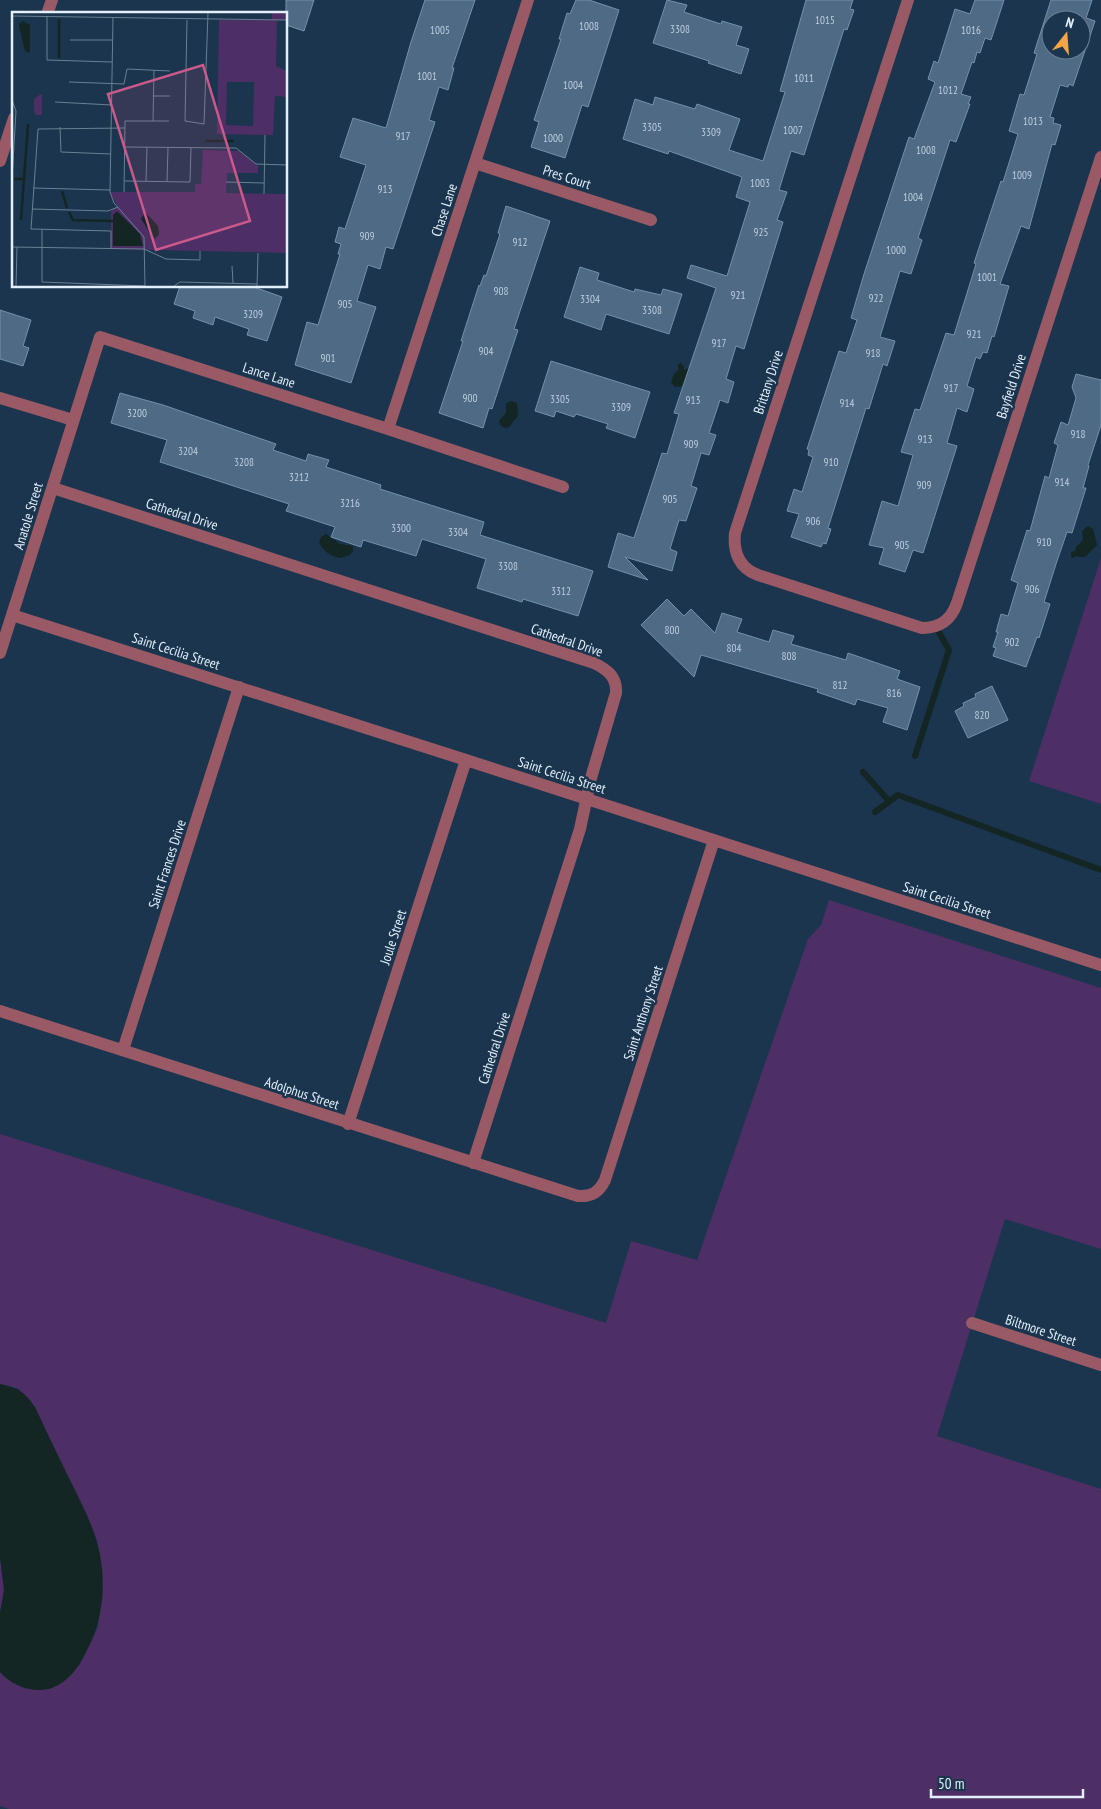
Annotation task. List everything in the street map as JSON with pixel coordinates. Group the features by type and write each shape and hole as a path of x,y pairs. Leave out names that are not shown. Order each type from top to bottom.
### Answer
{"street":[{"path":"48,12 52,0"},
{"name":"Chase Lane","path":"388,429 528,0"},
{"name":"Brittany Drive","path":"908,0 735,533 734,550 740,563 758,575 922,628 936,627 946,621"},
{"path":"0,161 4,131 12,121"},
{"name":"Bayfield Drive","path":"946,621 955,610 1101,157"},
{"name":"Pres Court","path":"475,163 651,220"},
{"name":"Lance Lane","path":"56,472 100,337 563,487"},
{"path":"0,398 73,420"},
{"name":"Anatole Street","path":"0,653 53,488 56,472"},
{"name":"Cathedral Drive","path":"53,488 602,667 614,678 617,685 616,694 586,799 580,829 473,1163"},
{"name":"Saint Cecilia Street","path":"12,615 1101,965"},
{"name":"Saint Frances Drive","path":"123,1050 239,687"},
{"name":"Joule Street","path":"348,1124 466,760"},
{"name":"Saint Anthony Street","path":"596,1193 605,1180 714,840"},
{"name":"Adolphus Street","path":"0,1011 348,1124 578,1196 596,1193"},
{"name":"Biltmore Street","path":"972,1323 1101,1365"}],"shaded area":[{"path":"681,363 684,370 691,367 684,386 675,387 671,382 678,370 678,364"},
{"path":"511,401 517,403 518,416 509,427 505,428 500,425 499,421 506,413 506,404"},
{"path":"1088,526 1093,529 1097,545 1085,557 1071,557 1071,552 1075,551 1076,547 1083,540 1082,531"},
{"path":"326,534 340,544 353,546 353,551 350,555 341,558 331,555 319,542 321,537"},
{"path":"1101,558 1101,804 1029,781"},
{"path":"829,900 1101,988 1101,1249 1005,1219 937,1436 1101,1489 1101,1809 9,1809 0,1806 0,1672 5,1678 79,1666 98,1627 101,1562 96,1538 86,1513 19,1389 0,1384 0,1134 606,1323 631,1241 697,1260 808,939 821,925"},
{"path":"0,1384 20,1391 35,1407 89,1520 100,1552 103,1581 101,1610 93,1637 84,1656 69,1677 58,1685 45,1690 23,1688 0,1672 0,1613 4,1590 0,1557"},
{"path":"0,1557 4,1590 0,1613"}],"building":[{"path":"286,0 314,0 304,31 288,26 288,12 286,12"},
{"path":"425,0 475,0 452,68 454,68 448,90 439,87 429,120 435,122 393,249 386,247 380,269 368,265 357,301 376,307 351,383 295,365 307,322 318,325 340,254 338,254 341,244 335,242 339,227 345,229 366,165 340,157 353,118 386,128"},
{"path":"576,0 589,0 619,10 588,107 582,105 565,158 531,147 539,122 534,120 561,39 559,39 567,13 570,14"},
{"path":"667,0 687,5 684,12 721,24 722,21 742,27 736,45 749,49 741,74 708,63 709,61 653,43"},
{"path":"806,0 853,0 850,9 854,10 847,30 844,29 804,155 791,151 779,190 787,192 777,220 783,222 744,349 736,346 726,379 734,382 728,403 720,400 709,433 716,435 709,455 701,453 691,486 697,488 686,521 679,520 670,549 677,552 672,571 625,557 648,580 608,567 618,533 634,538 662,453 667,454 679,414 674,413 716,288 687,278 691,265 727,276 750,202 736,197 742,177 669,151 668,154 623,139 635,99 653,105 655,97 695,109 697,104 740,119 729,150 763,161 785,92 780,91"},
{"path":"975,0 1004,0 991,40 985,38 980,53 977,52 961,94 971,97 968,104 970,104 956,142 950,140 918,238 922,240 911,274 900,271 880,337 895,341 887,366 883,364 869,409 866,408 828,528 831,529 826,544 823,543 821,547 791,537 799,514 787,511 794,489 802,492 813,457 808,455 809,450 807,449 839,351 846,353 857,320 851,318 909,137 914,139 935,82 928,79 934,61 938,63 955,9 970,14"},
{"path":"1051,0 1092,0 1089,10 1048,10"},
{"path":"1091,20 1095,21 1091,33"},
{"path":"1041,31 1041,60 1082,60 1073,86 1069,84 1068,87 1060,85 1050,117 1054,118 1053,123 1061,125 1055,145 1052,144 1029,229 1021,226 1000,284 1009,286 994,337 992,336 987,353 983,352 980,359 976,357 967,386 974,389 967,412 957,408 947,443 957,446 923,553 913,550 905,572 879,564 884,548 869,545 882,501 898,506 913,455 901,452 915,409 920,410 946,333 954,335 976,264 974,263 1018,134 1009,131 1020,94 1024,95 1037,54 1034,53"},
{"path":"506,206 550,221 514,329 518,330 492,409 489,408 483,428 439,413 479,285 484,275 486,276 500,234 498,233"},
{"path":"580,267 599,273 597,280 634,292 635,289 661,295 663,289 682,294 669,334 606,314 601,330 564,317"},
{"path":"179,288 257,288 282,297 267,341 247,335 249,329 215,317 213,325 193,318 195,311 174,304"},
{"path":"0,310 31,320 23,346 29,348 23,366 0,359"},
{"path":"551,361 650,392 635,438 606,428 608,424 576,414 574,417 556,411 554,417 535,411"},
{"path":"1076,374 1101,380 1101,425 1088,465 1083,488 1086,488 1072,533 1067,532 1057,561 1044,602 1050,604 1039,638 1037,637 1026,667 993,656 996,648 993,647 1001,614 1008,616 1018,583 1011,580 1027,530 1030,531 1045,476 1049,478 1058,445 1054,443 1061,422 1068,425 1076,398 1072,387"},
{"path":"120,393 163,405 276,444 273,450 306,461 308,454 329,460 326,467 381,485 380,489 484,522 480,535 593,571 578,616 523,599 522,602 477,588 486,559 422,539 416,556 363,540 361,547 331,537 335,527 286,511 289,504 160,462 167,440 111,423"},
{"path":"667,599 684,616 691,609 715,633 722,613 742,619 737,632 769,642 773,630 794,636 791,644 846,660 848,653 900,671 897,679 920,687 907,730 883,722 888,708 857,699 855,705 817,692 818,689 701,655 694,677 641,625"},
{"path":"992,686 1008,720 968,738 955,711 964,706 963,703 976,697 975,694"}],"waterway":[{"path":"915,756 949,650 936,627"},
{"path":"863,772 889,801"},
{"path":"875,812 898,795 1101,870"}]}
